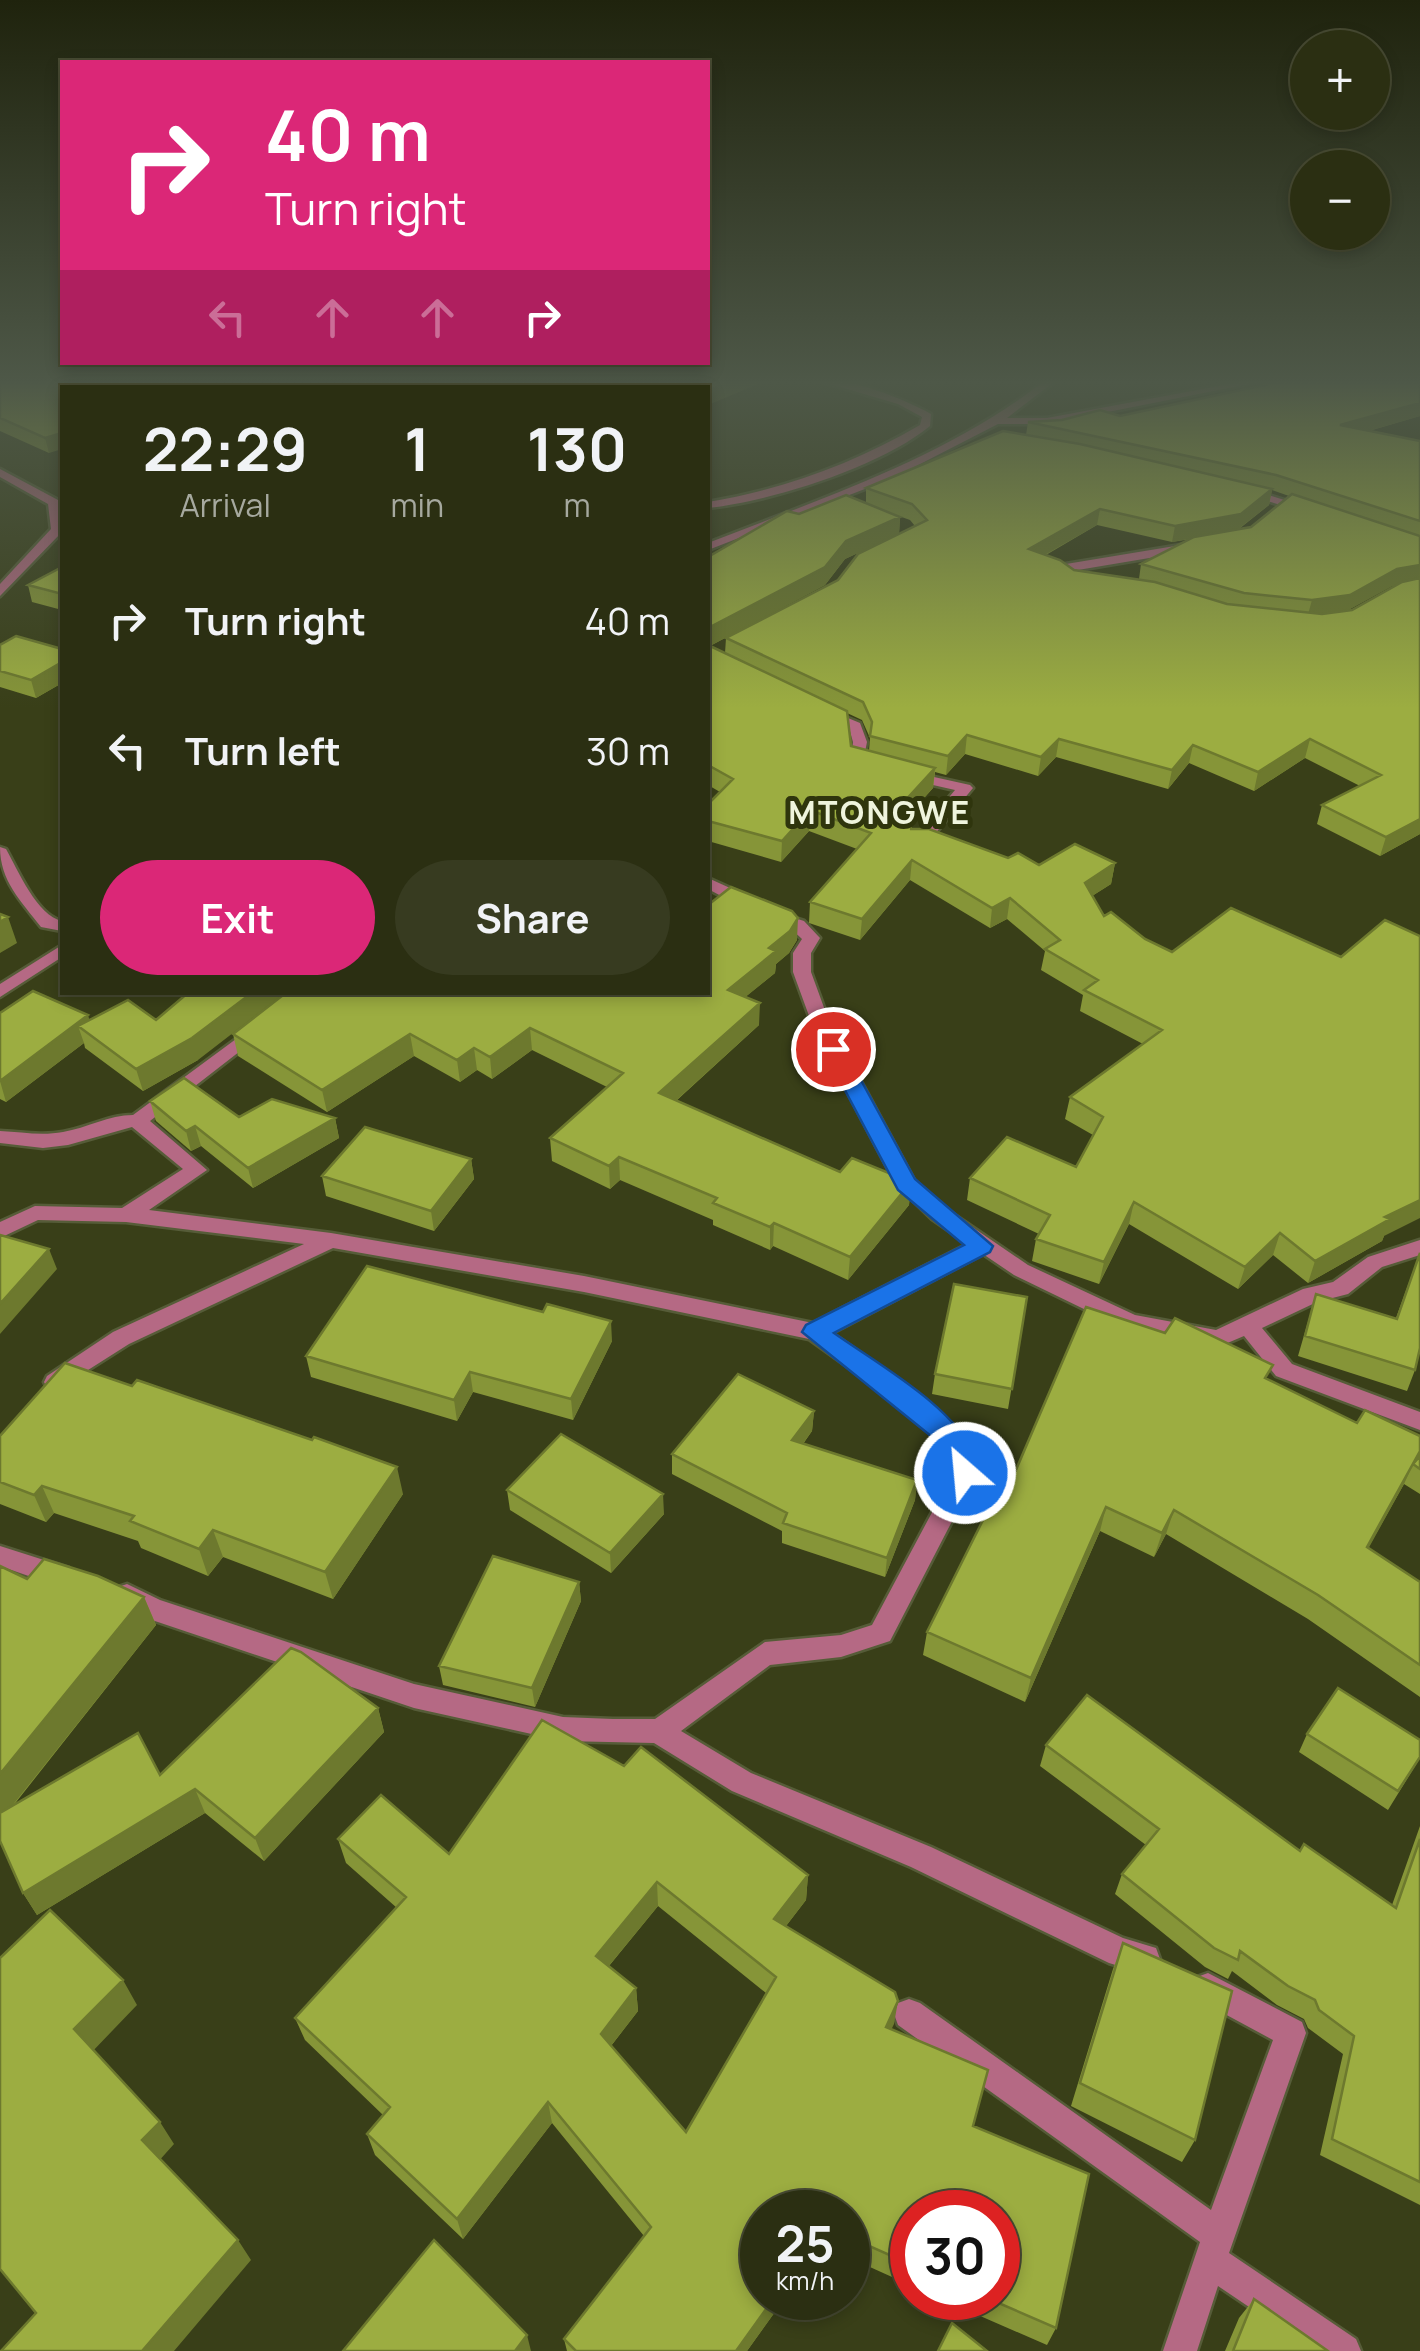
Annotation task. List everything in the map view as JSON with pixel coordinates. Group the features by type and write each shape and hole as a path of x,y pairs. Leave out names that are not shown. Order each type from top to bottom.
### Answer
{"street":[{"path":"0,592 57,530 54,502 30,489"},
{"path":"710,505 735,502 774,489"},
{"path":"710,546 851,489"},
{"path":"1235,489 1319,514"},
{"path":"829,498 859,510"},
{"path":"1274,512 1285,502"},
{"path":"1087,582 1058,572 1205,544"},
{"path":"0,569 10,580"},
{"path":"816,709 854,726 860,742 856,759 926,781 965,788 918,844"},
{"path":"0,852 8,887 47,923 60,926"},
{"path":"710,884 798,925 811,938 802,953 802,972 821,1024 906,1184 982,1246 1021,1270 1132,1322 1218,1339 1311,1296 1340,1288 1376,1262 1420,1247"},
{"path":"0,992 60,951"},
{"path":"0,1136 56,1140 138,1120 274,1016"},
{"path":"126,1215 198,1170 138,1120"},
{"path":"0,1231 35,1213 126,1215 332,1240 584,1284 815,1332 881,1379 957,1442 966,1460 965,1473 881,1633 841,1646 765,1654 659,1732"},
{"path":"38,1398 75,1366 121,1338 332,1240"},
{"path":"815,1332 982,1246"},
{"path":"1248,1326 1284,1370 1420,1421"},
{"path":"0,1556 414,1696 563,1729 659,1732 720,1772 897,1846 1120,1952 1226,1996 1291,2032 1180,2351"},
{"path":"909,2014 1344,2351"}],"building":[{"path":"868,489 1271,489 1241,514 1175,526 1100,509 1029,549 1060,560 1074,570 1155,582 1227,604 1322,614 1352,610 1402,582 1420,578 1420,819 1386,837 1322,805 1381,775 1310,739 1258,772 1193,745 1172,770 1059,739 1041,757 967,735 948,756 870,736 872,722 863,702 726,638 838,580 858,554 927,520 912,504"},
{"path":"1319,489 1420,489 1420,521"},
{"path":"1292,494 1420,536 1420,565 1397,569 1350,595 1312,600 1244,593 1141,564 1194,537 1251,527"},
{"path":"846,495 900,517 846,541 825,567 710,627 710,556 787,511 799,514"},
{"path":"60,568 60,593 28,585"},
{"path":"16,636 60,648 60,663 31,680 0,671 0,645"},
{"path":"710,646 847,711 851,746 935,768 903,803 909,805 895,816 909,821 911,829 929,829 1008,858 1018,853 1039,865 1075,844 1115,863 1085,883 1104,916 1111,912 1145,939 1172,952 1231,908 1341,957 1385,920 1420,936 1420,1200 1315,1261 1280,1233 1245,1267 1134,1202 1104,1262 1036,1239 1050,1215 970,1178 1007,1137 1076,1167 1103,1117 1070,1097 1162,1030 1084,990 1098,980 1045,949 1060,940 1010,898 992,908 912,860 862,919 810,902 871,833 810,810 782,841 710,822 710,802 733,779 710,766"},
{"path":"731,887 792,911 798,918 790,931 769,948 776,951 728,990 760,1003 659,1093 840,1172 852,1158 911,1182 850,1257 774,1223 770,1227 713,1203 717,1198 619,1157 609,1166 550,1138 623,1073 530,1028 490,1057 474,1048 457,1060 410,1034 322,1090 233,1034 283,995 710,995 710,903"},
{"path":"33,991 88,1015 0,1081 0,1013"},
{"path":"185,995 249,995 192,1038 136,1069 78,1026 128,1000 156,1020"},
{"path":"184,1078 239,1117 272,1099 335,1118 248,1168 195,1126 186,1131 150,1101"},
{"path":"365,1127 471,1159 431,1211 322,1176"},
{"path":"0,1235 49,1249 0,1304"},
{"path":"1420,1253 1420,1348 1415,1370 1305,1336 1316,1294 1397,1319"},
{"path":"367,1266 543,1312 547,1304 611,1321 571,1399 470,1372 454,1400 306,1356"},
{"path":"954,1284 1027,1297 1012,1389 935,1374"},
{"path":"1086,1307 1165,1333 1175,1318 1273,1365 1265,1378 1357,1423 1365,1410 1420,1436 1420,1451 1367,1547 1420,1582 1420,1665 1318,1595 1174,1510 1162,1533 1106,1507 1031,1678 927,1632 994,1498 1003,1500"},
{"path":"65,1363 132,1386 137,1380 397,1467 325,1572 213,1530 199,1549 130,1521 134,1516 42,1486 34,1495 0,1482 0,1436"},
{"path":"738,1374 814,1411 792,1440 917,1480 887,1558 783,1523 787,1513 672,1454"},
{"path":"561,1434 663,1494 610,1553 507,1490"},
{"path":"493,1556 579,1582 532,1688 439,1666"},
{"path":"44,1559 98,1576 144,1597 0,1774 0,1566 27,1579"},
{"path":"291,1648 378,1708 255,1838 195,1789 23,1893 0,1841 0,1813 138,1733 160,1775"},
{"path":"1338,1688 1420,1740 1420,1757 1398,1791 1307,1734"},
{"path":"1087,1695 1300,1851 1304,1844 1396,1908 1420,1839 1420,2182 1332,2139 1354,2036 1319,2010 1315,2000 1288,1986 1240,1951 1238,1960 1214,1948 1122,1874 1159,1829 1046,1745"},
{"path":"542,1720 624,1766 641,1747 808,1875 774,1919 895,1992 898,2001 886,2027 988,2070 973,2126 1089,2174 1056,2328 1020,2312 1020,2190 890,2190 890,2255 870,2246 870,2190 740,2190 740,2320 758,2320 736,2351 576,2351 564,2339 651,2227 548,2102 457,2219 367,2134 390,2107 295,2018 406,1897 338,1839 381,1795 449,1854","holes":["657,1882 776,1977 686,2132 601,2034 636,1988 596,1956"]},
{"path":"50,1910 123,1980 74,2029 160,2122 142,2140 238,2240 142,2351 1,2351 36,2313 0,2269 0,1958"},
{"path":"1123,1943 1232,1991 1195,2140 1080,2083"},
{"path":"434,2240 527,2335 515,2351 343,2351"},
{"path":"1254,2299 1328,2351 1233,2351"},
{"path":"952,2323 987,2351 938,2351"}],"district":[{"name":"MTONGWE","path":"880,813"}],"route":[{"path":"833,1049 906,1184 982,1246 815,1332 881,1379 957,1442 966,1460 965,1473"}]}
